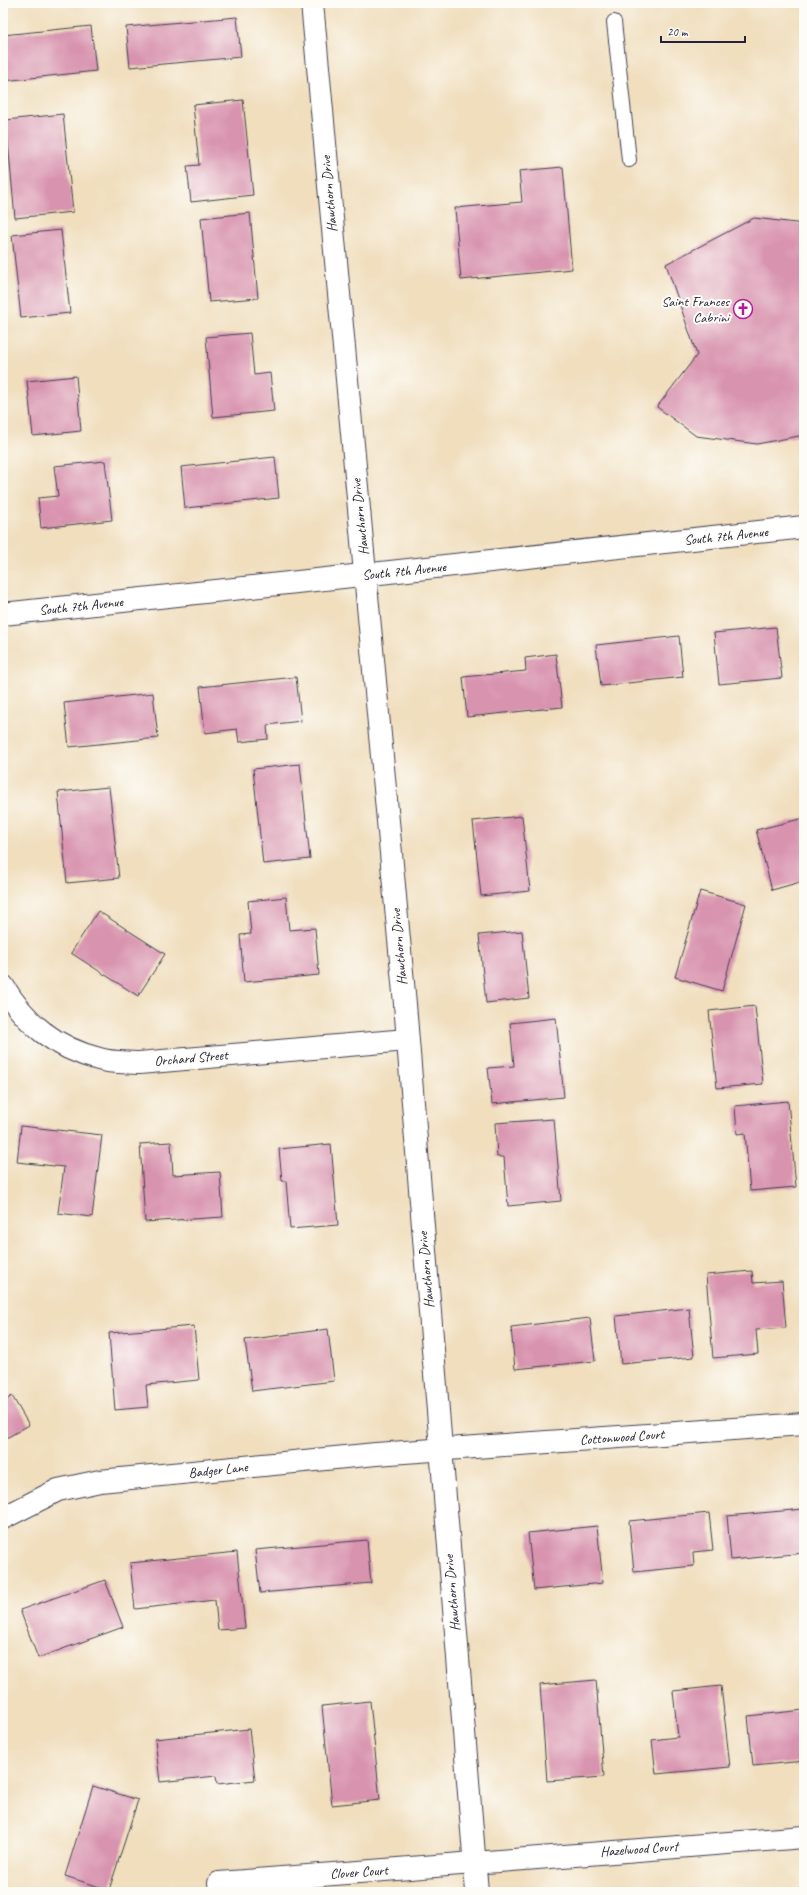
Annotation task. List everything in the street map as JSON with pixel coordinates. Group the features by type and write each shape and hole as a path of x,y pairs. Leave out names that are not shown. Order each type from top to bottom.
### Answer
{"street":[{"name":"Hawthorn Drive","path":"312,3 408,1040 440,1450 477,1892"},
{"name":"South 7th Avenue","path":"3,614 804,527"},
{"name":"Orchard Street","path":"3,986 30,1023 62,1045 100,1060 139,1063 408,1040"},
{"name":"Cottonwood Court","path":"440,1450 804,1424"},
{"name":"Badger Lane","path":"3,1518 58,1490 100,1481 376,1454 440,1450"},
{"name":"Hazelwood Court","path":"475,1862 804,1837"},
{"name":"Clover Court","path":"218,1883 475,1862"}],"lane":[{"path":"614,22 629,160"}],"building":[{"path":"237,17 241,57 130,67 126,27"},
{"path":"91,26 96,71 3,81 3,35"},
{"path":"243,100 253,195 191,202 187,166 199,165 193,105"},
{"path":"63,114 73,212 15,218 6,120"},
{"path":"563,167 572,269 461,280 455,208 522,202 519,171"},
{"path":"250,213 258,298 209,302 201,218"},
{"name":"Saint Frances Cabrini","path":"754,218 804,224 804,435 757,444 696,436 657,407 697,355 666,264"},
{"path":"61,230 70,313 21,318 12,235"},
{"path":"250,333 254,375 270,373 274,411 213,417 206,337"},
{"path":"76,376 81,431 33,436 27,381"},
{"path":"275,457 279,498 185,508 181,467"},
{"path":"105,461 112,520 41,528 38,498 58,496 54,466"},
{"path":"776,627 782,678 719,684 714,633"},
{"path":"679,636 683,677 601,686 596,645"},
{"path":"556,654 562,707 467,717 463,677 526,671 525,658"},
{"path":"296,677 301,721 267,725 268,739 239,742 237,729 205,733 200,687"},
{"path":"153,693 158,738 69,747 64,703"},
{"path":"300,764 310,859 263,864 253,769"},
{"path":"109,787 119,878 67,883 58,792"},
{"path":"522,816 530,891 481,896 473,821"},
{"path":"804,818 804,881 772,890 756,830"},
{"path":"700,891 746,904 722,991 675,977"},
{"path":"286,897 289,930 315,928 319,975 244,982 240,935 251,934 248,901"},
{"path":"98,911 165,954 138,996 71,953"},
{"path":"522,931 529,998 486,1003 479,935"},
{"path":"755,1006 763,1084 717,1088 709,1011"},
{"path":"556,1018 564,1097 492,1104 488,1068 514,1066 510,1023"},
{"path":"788,1101 796,1187 750,1191 745,1133 737,1134 735,1106"},
{"path":"554,1119 561,1201 508,1206 504,1157 497,1157 495,1123"},
{"path":"21,1126 102,1135 92,1217 58,1213 64,1167 17,1162"},
{"path":"171,1142 173,1175 220,1172 223,1217 145,1222 140,1144"},
{"path":"331,1144 338,1225 290,1229 286,1181 282,1181 279,1149"},
{"path":"752,1271 753,1283 782,1281 786,1328 756,1330 758,1354 713,1358 706,1275"},
{"path":"689,1308 694,1357 621,1364 616,1316"},
{"path":"590,1318 595,1361 515,1369 511,1327"},
{"path":"194,1326 199,1380 146,1385 148,1407 115,1410 109,1333"},
{"path":"328,1329 334,1381 252,1391 245,1340"},
{"path":"12,1396 29,1425 3,1440 3,1402"},
{"path":"804,1509 804,1553 731,1560 727,1516"},
{"path":"709,1513 713,1550 693,1552 694,1566 634,1572 629,1521"},
{"path":"597,1526 603,1583 534,1590 528,1533"},
{"path":"367,1540 371,1583 260,1593 255,1550"},
{"path":"237,1552 245,1628 218,1630 215,1600 135,1609 130,1563"},
{"path":"105,1580 123,1627 38,1658 20,1610"},
{"path":"596,1680 604,1777 547,1781 540,1685"},
{"path":"721,1686 730,1767 656,1774 652,1740 678,1737 673,1691"},
{"path":"370,1701 380,1800 332,1805 322,1706"},
{"path":"804,1710 804,1761 753,1766 748,1716"},
{"path":"249,1729 255,1780 217,1784 216,1776 160,1782 155,1739"},
{"path":"93,1786 138,1800 109,1890 65,1876"}],"place":[{"name":"Saint Frances Cabrini","path":"743,309"}]}
